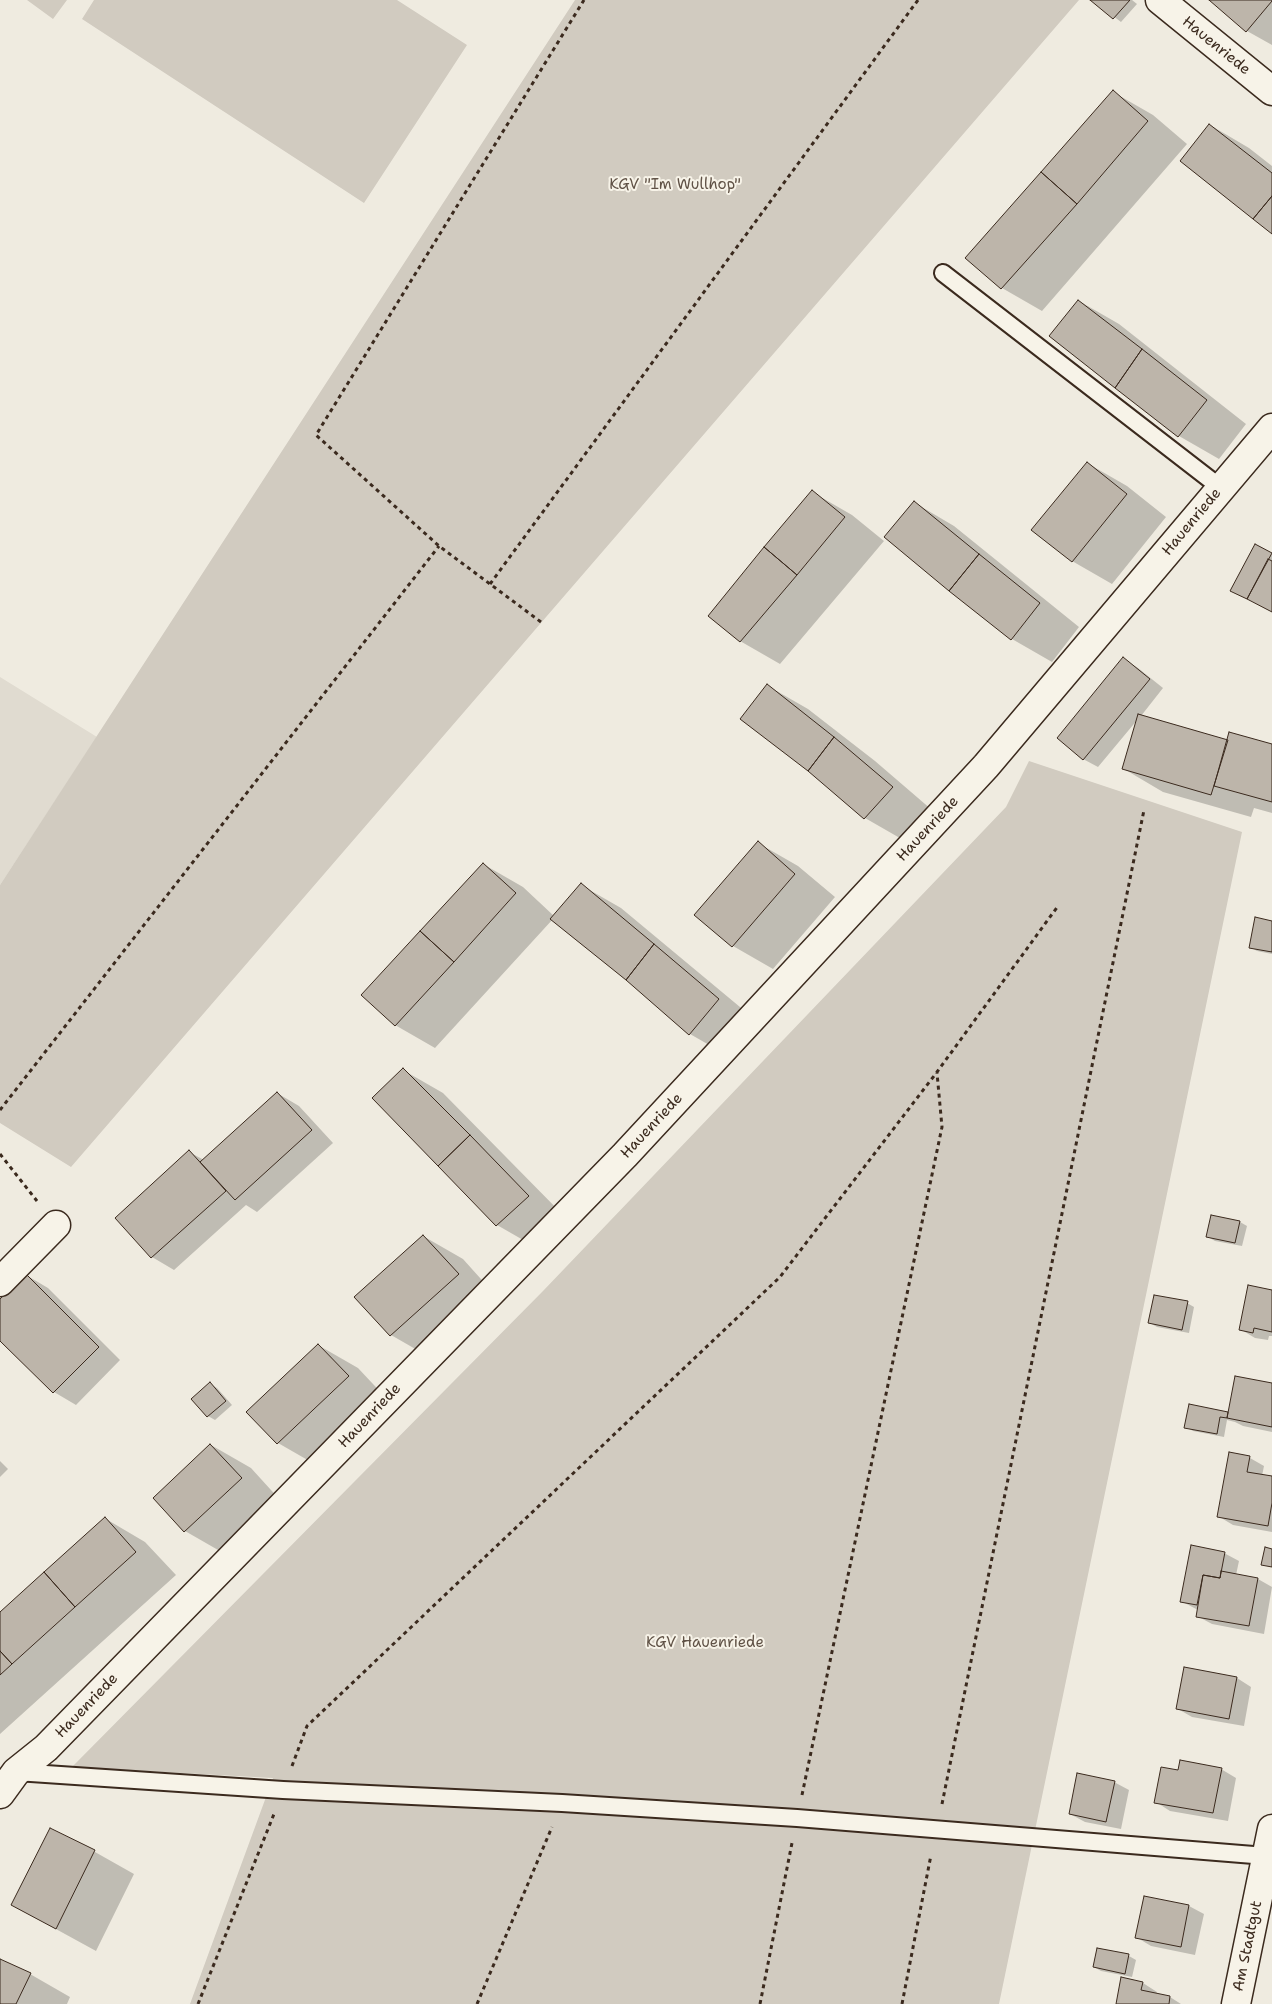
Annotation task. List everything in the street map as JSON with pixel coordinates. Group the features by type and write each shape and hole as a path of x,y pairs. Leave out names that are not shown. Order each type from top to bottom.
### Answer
{"street":[{"name":"Hauenriede","path":"1160,0 1272,91"},
{"name":"Hauenriede","path":"0,1794 8,1769 46,1748 625,1155 986,766 1272,428"},
{"path":"0,1282 56,1225"},
{"name":"Am Stadtgut","path":"1236,2004 1269,1855 1272,1829"}],"lane":[{"path":"943,273 1221,488"},
{"path":"8,1769 283,1790 562,1803 797,1818 1269,1855"}],"path":[{"path":"541,622 439,546 316,435 584,0"},
{"path":"490,584 918,0"},
{"path":"0,1110 439,546"},
{"path":"902,2004 1144,810"},
{"path":"198,2004 307,1726 780,1277 937,1072 1058,906"},
{"path":"760,2004 797,1818 942,1126 937,1072"},
{"path":"0,1154 56,1225"},
{"path":"477,2004 562,1803"}],"shaded area":[{"path":"0,677 97,737 0,885"}],"green space":[{"path":"27,0 67,0 53,19"},
{"path":"94,0 397,0 467,45 364,203 82,19"},
{"name":"KGV \"Im Wullhop\"","path":"575,0 1079,0 71,1167 0,1123 0,885"},
{"name":"KGV Hauenriede","path":"1029,761 1242,832 999,2004 190,2004 273,1778 72,1767 543,1291 1006,807"}],"building":[{"path":"1090,0 1130,0 1113,19"},
{"path":"1209,0 1272,0 1272,1 1246,32"},
{"path":"1113,90 1148,121 1077,204 1041,172"},
{"path":"1209,124 1272,173 1272,196 1253,219 1180,161"},
{"path":"1041,172 1077,204 1001,289 965,258"},
{"path":"1272,196 1272,234 1253,219"},
{"path":"1078,300 1142,349 1115,388 1049,336"},
{"path":"1142,349 1207,400 1178,437 1115,388"},
{"path":"1087,462 1127,494 1072,562 1031,530"},
{"path":"812,490 845,517 797,575 764,547"},
{"path":"914,501 979,554 949,591 884,537"},
{"path":"1255,544 1272,553 1247,599 1230,591"},
{"path":"764,547 797,575 740,642 708,616"},
{"path":"979,554 1040,603 1011,640 949,591"},
{"path":"1268,559 1272,561 1272,612 1247,599"},
{"path":"1123,657 1150,679 1083,760 1057,738"},
{"path":"767,684 834,737 808,771 740,719"},
{"path":"1138,714 1228,740 1211,795 1122,769"},
{"path":"1229,732 1272,744 1272,802 1214,786"},
{"path":"834,737 893,787 864,819 808,771"},
{"path":"758,841 795,874 732,947 694,915"},
{"path":"483,863 516,893 454,962 420,931"},
{"path":"581,883 654,944 626,980 550,919"},
{"path":"1255,917 1272,921 1272,952 1249,948"},
{"path":"420,931 454,962 395,1026 361,995"},
{"path":"654,944 719,999 689,1035 626,980"},
{"path":"403,1068 470,1135 438,1166 372,1098"},
{"path":"277,1092 312,1130 235,1200 200,1162"},
{"path":"470,1135 529,1196 496,1226 438,1166"},
{"path":"189,1150 226,1191 151,1258 115,1218"},
{"path":"1211,1215 1240,1221 1235,1243 1206,1237"},
{"path":"423,1235 459,1274 390,1336 354,1297"},
{"path":"26,1274 99,1347 53,1393 0,1341 0,1299"},
{"path":"1248,1285 1272,1290 1272,1332 1254,1328 1253,1333 1239,1330"},
{"path":"1154,1295 1188,1301 1182,1330 1148,1323"},
{"path":"318,1344 349,1376 277,1444 246,1412"},
{"path":"1235,1376 1272,1383 1272,1427 1227,1418"},
{"path":"210,1382 226,1401 207,1417 191,1399"},
{"path":"1189,1404 1228,1412 1227,1418 1220,1417 1217,1434 1184,1428"},
{"path":"210,1444 242,1478 184,1532 153,1498"},
{"path":"1229,1452 1250,1456 1247,1472 1272,1476 1272,1503 1268,1526 1217,1517"},
{"path":"105,1517 136,1552 75,1607 44,1572"},
{"path":"1191,1545 1225,1552 1220,1578 1203,1575 1197,1605 1180,1602"},
{"path":"1265,1547 1272,1549 1272,1567 1261,1565"},
{"path":"1221,1571 1258,1578 1249,1626 1196,1617 1203,1575 1220,1578"},
{"path":"44,1572 75,1607 12,1664 0,1651 0,1612"},
{"path":"0,1651 12,1664 0,1675"},
{"path":"1184,1667 1237,1677 1229,1719 1176,1709"},
{"path":"1180,1760 1222,1768 1213,1813 1154,1803 1161,1767 1178,1770"},
{"path":"1077,1773 1115,1781 1106,1822 1069,1814"},
{"path":"50,1828 95,1850 56,1929 11,1905"},
{"path":"1144,1896 1189,1905 1181,1947 1135,1938"},
{"path":"1097,1948 1129,1954 1125,1974 1093,1967"},
{"path":"0,1959 31,1973 16,2004 0,2004"},
{"path":"1121,1977 1143,1982 1141,1990 1170,1996 1169,2004 1116,2004"}]}
